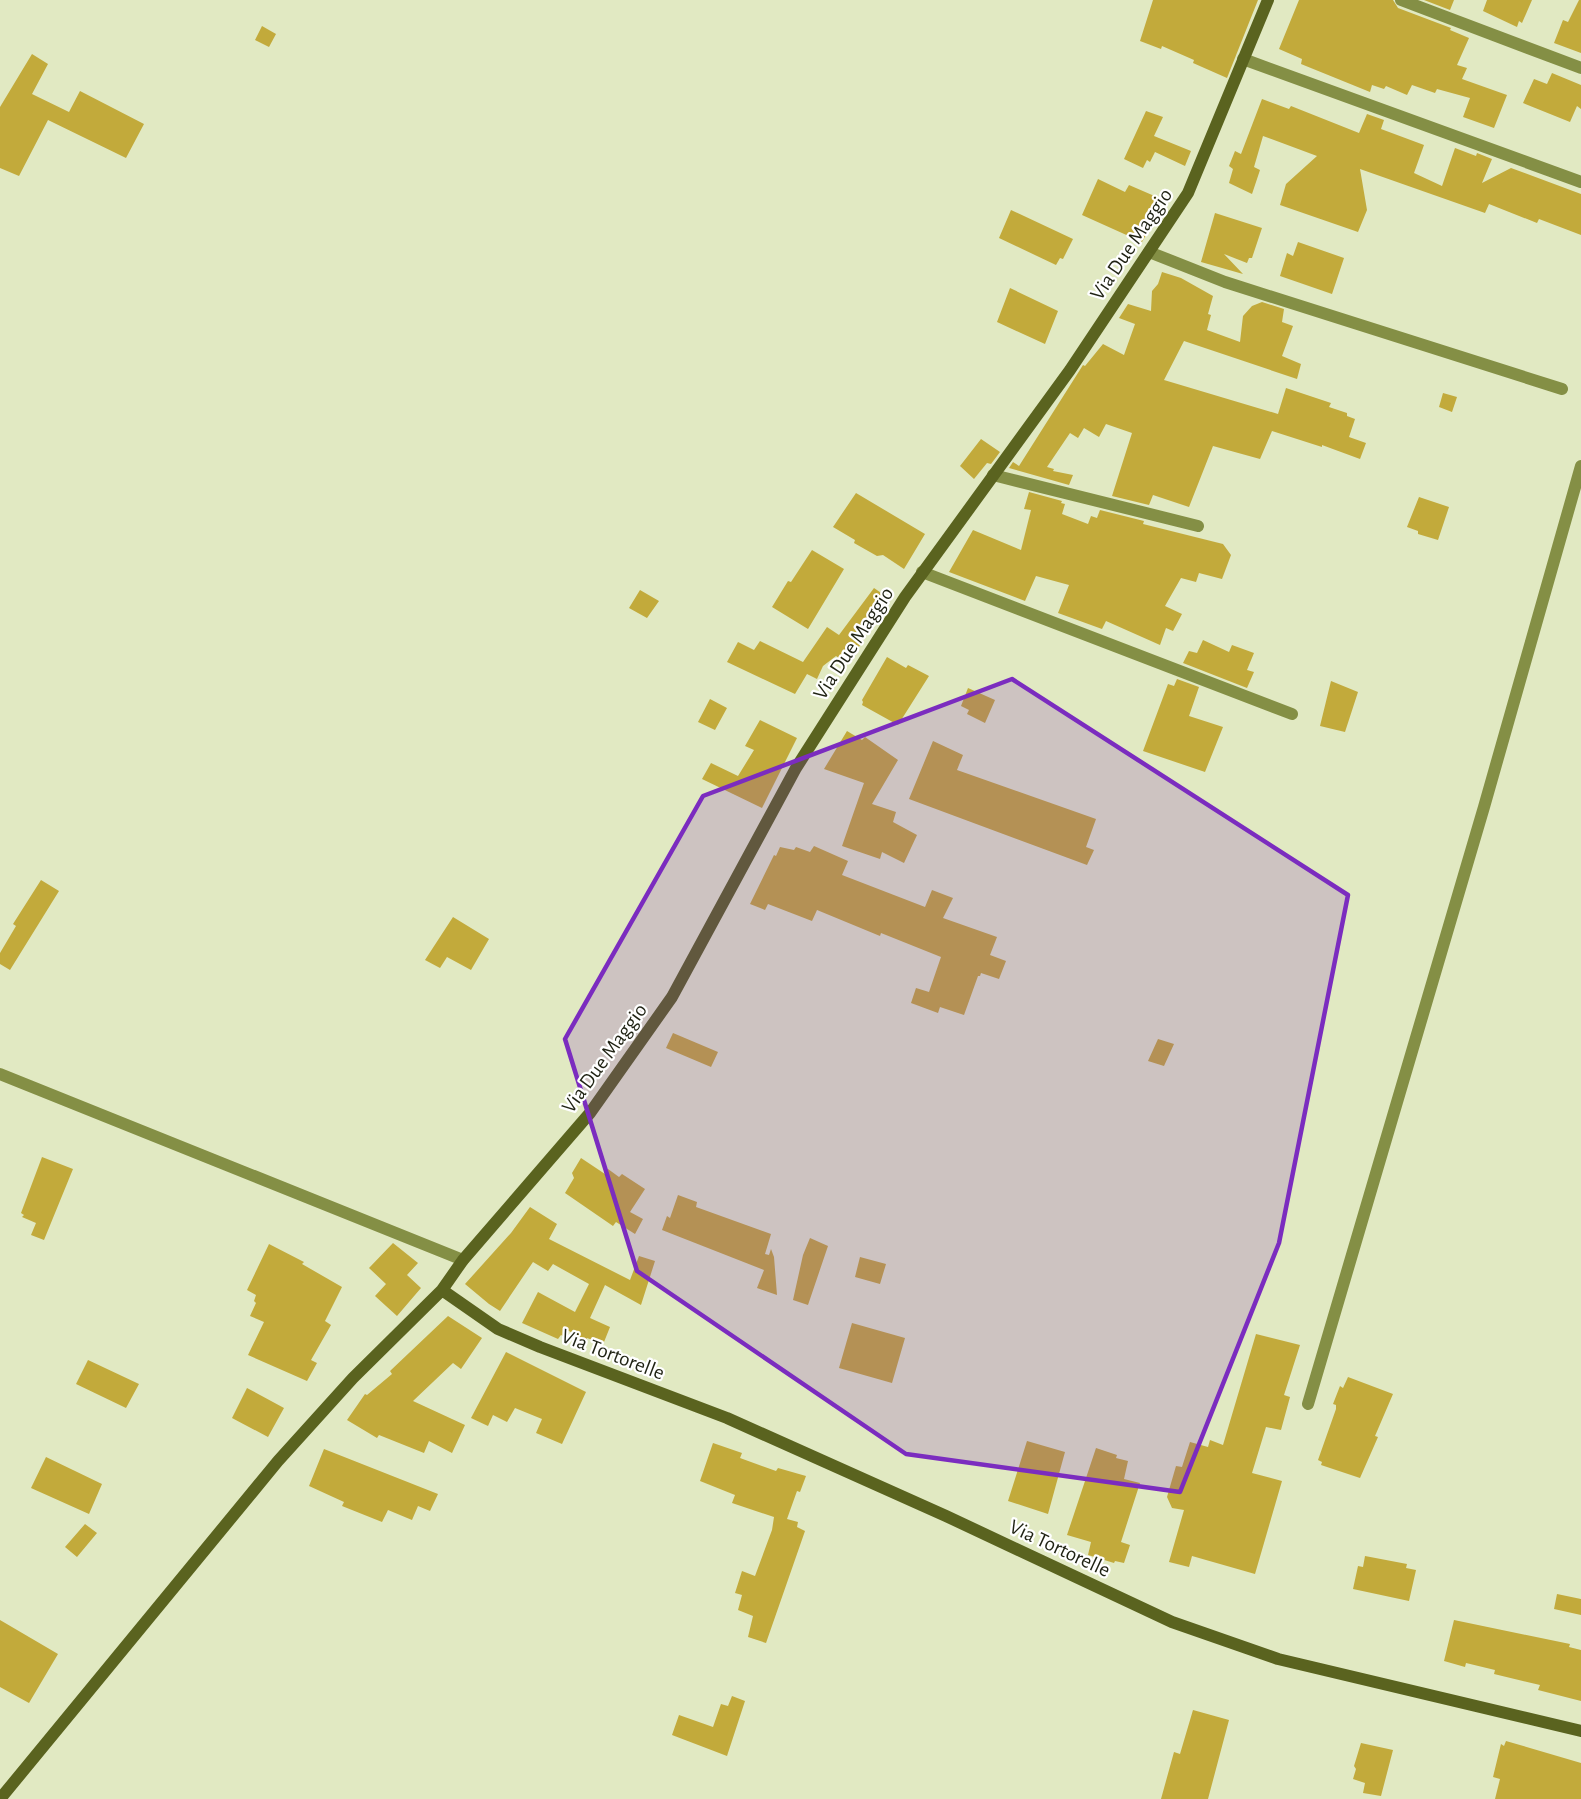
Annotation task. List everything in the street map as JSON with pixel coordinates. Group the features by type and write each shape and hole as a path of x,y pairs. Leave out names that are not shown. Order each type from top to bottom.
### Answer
{"main road":[{"name":"Via Due Maggio","path":"0,1799 278,1461 353,1378 442,1290 463,1260 590,1113 672,997 796,768 922,572 1070,370 1188,193 1268,0"},
{"name":"Via Tortorelle","path":"442,1290 498,1329 727,1418 957,1521 1172,1622 1278,1659 1581,1731"}],"street":[{"path":"1401,0 1581,68"},
{"path":"1243,59 1581,182"},
{"path":"1149,252 1225,282 1562,389"},
{"path":"1308,1404 1484,807 1581,466"},
{"path":"993,475 1198,526"},
{"path":"922,572 1292,714"},
{"path":"0,1074 463,1260"}],"highlighted area":[{"path":"1012,679 1348,895 1279,1243 1180,1492 906,1454 637,1271 565,1039 703,796"}],"building":[{"path":"1153,0 1258,0 1227,78 1162,46 1161,49 1140,41"},
{"path":"1299,0 1393,0 1398,8 1451,28 1450,30 1469,38 1457,65 1467,68 1462,79 1507,95 1494,128 1463,117 1470,98 1437,89 1435,93 1412,85 1407,95 1386,86 1384,89 1372,85 1370,92 1301,64 1302,59 1279,49"},
{"path":"1424,0 1454,0 1450,10"},
{"path":"1487,0 1532,0 1522,23 1519,21 1517,27 1483,11"},
{"path":"1581,0 1581,53 1554,43 1563,20 1568,22"},
{"path":"262,26 276,34 269,47 255,40"},
{"path":"32,54 48,64 32,94 69,112 80,91 144,124 126,158 48,120 19,176 0,168 0,107"},
{"path":"1552,73 1581,85 1581,109 1577,106 1570,122 1523,103 1534,79 1547,84"},
{"path":"1262,99 1289,109 1291,106 1359,133 1367,114 1384,120 1381,129 1424,145 1414,173 1442,186 1455,148 1492,159 1482,183 1511,168 1581,194 1581,235 1539,219 1537,223 1489,204 1485,213 1360,169 1367,210 1358,232 1280,205 1286,184 1317,156 1263,136 1254,167 1260,170 1252,194 1229,183 1233,169 1229,166 1235,151 1241,154"},
{"path":"1146,111 1163,117 1154,136 1191,151 1185,166 1155,152 1150,162 1147,160 1143,168 1124,159"},
{"path":"1098,179 1125,192 1129,185 1166,201 1142,242 1082,215"},
{"path":"1011,210 1073,239 1063,259 1060,258 1056,265 999,238"},
{"path":"1215,213 1262,228 1252,258 1249,258 1247,263 1224,254 1243,274 1201,262"},
{"path":"1298,242 1344,258 1332,294 1280,276 1287,253 1293,256"},
{"path":"1162,272 1181,278 1213,296 1207,330 1240,342 1243,316 1252,306 1262,302 1284,309 1282,322 1293,326 1282,356 1301,364 1297,379 1184,341 1164,380 1278,414 1286,388 1331,403 1329,407 1347,413 1347,416 1355,419 1349,437 1366,443 1360,459 1322,445 1322,447 1272,431 1260,459 1213,446 1189,507 1153,495 1149,505 1112,496 1132,433 1106,424 1099,437 1084,428 1078,438 1070,433 1047,467 1054,469 1053,471 1073,475 1069,485 1009,468 1013,462 1019,466 1083,365 1085,366 1103,344 1124,355 1135,324 1119,318 1128,304 1151,311 1152,291 1158,284"},
{"path":"1010,288 1058,311 1045,344 997,322"},
{"path":"1443,393 1457,397 1452,412 1439,407"},
{"path":"981,439 1000,452 991,464 987,463 974,479 960,466"},
{"path":"1029,492 1062,501 1061,503 1065,504 1062,514 1088,524 1091,516 1097,518 1100,510 1144,521 1143,524 1223,544 1231,555 1222,579 1199,573 1196,582 1181,578 1165,606 1182,614 1173,631 1166,628 1160,645 1106,621 1102,629 1058,613 1069,585 1036,576 1025,601 949,572 973,530 1021,550 1031,510 1024,509"},
{"path":"856,493 925,534 904,569 883,555 877,556 854,543 855,540 833,527"},
{"path":"1419,497 1449,507 1438,540 1418,534 1418,531 1407,527"},
{"path":"812,550 844,569 808,629 772,607 788,581 791,582"},
{"path":"874,588 890,599 860,640 862,643 851,656 849,655 843,661 836,656 823,666 817,679 807,674 795,694 727,662 738,642 754,650 760,641 803,662 827,627 839,635"},
{"path":"640,590 659,601 647,618 629,608"},
{"path":"1203,640 1229,652 1232,645 1254,653 1247,670 1254,672 1247,688 1183,663 1189,651 1197,653"},
{"path":"887,657 906,668 908,665 929,676 898,725 862,705 862,700"},
{"path":"1177,679 1199,687 1189,716 1223,727 1205,772 1143,751 1168,684 1174,686"},
{"path":"1331,681 1358,692 1345,732 1320,726"},
{"path":"968,688 995,700 985,723 967,714 969,710 961,706"},
{"path":"710,699 727,708 715,730 698,722"},
{"path":"760,720 797,738 762,808 702,779 711,763 738,776 754,750 745,746"},
{"path":"847,731 862,740 865,737 898,760 872,804 896,812 893,822 917,835 904,863 882,852 880,859 842,846 864,783 824,769"},
{"path":"933,741 963,755 957,770 1096,819 1086,847 1094,850 1087,865 909,799"},
{"path":"814,846 848,861 842,875 925,907 932,890 953,898 943,918 997,937 990,955 1006,961 999,979 981,973 978,976 964,1015 940,1007 938,1013 911,1003 916,988 929,992 941,957 881,933 880,936 817,910 812,921 768,904 765,910 750,904 780,847 794,850 796,847 810,852"},
{"path":"41,880 59,891 10,970 0,964 0,953 16,926 13,924"},
{"path":"453,917 489,939 471,970 447,957 440,968 425,960"},
{"path":"673,1033 718,1052 711,1067 666,1048"},
{"path":"1158,1039 1174,1044 1164,1066 1148,1061"},
{"path":"42,1157 73,1169 44,1240 31,1235 36,1223 22,1217 24,1215 21,1213"},
{"path":"581,1158 605,1174 608,1169 619,1177 622,1174 645,1189 630,1212 643,1219 635,1234 616,1222 613,1226 565,1193 574,1178 572,1173"},
{"path":"678,1195 697,1202 696,1207 771,1234 765,1254 769,1255 771,1249 774,1257 777,1295 757,1288 764,1270 662,1230 667,1216 670,1218"},
{"path":"530,1207 557,1224 549,1239 630,1280 639,1256 655,1261 641,1305 605,1285 590,1318 610,1327 604,1342 600,1343 587,1338 586,1340 567,1330 558,1339 522,1323 538,1292 575,1312 589,1284 553,1264 548,1271 533,1262 500,1311 465,1284 511,1233"},
{"path":"810,1238 828,1246 808,1305 793,1300 803,1255"},
{"path":"393,1243 418,1263 407,1275 421,1288 397,1316 375,1296 386,1284 369,1268"},
{"path":"269,1244 304,1262 302,1264 342,1287 325,1321 331,1325 311,1360 317,1363 307,1381 248,1355 264,1322 250,1316 256,1303 254,1301 256,1295 247,1290"},
{"path":"860,1257 886,1264 880,1284 855,1277"},
{"path":"448,1316 482,1338 461,1369 453,1363 413,1401 465,1425 452,1453 429,1441 424,1453 379,1435 377,1438 347,1420 365,1394 367,1395 392,1374 390,1371"},
{"path":"852,1323 905,1338 892,1383 839,1368"},
{"path":"1256,1334 1300,1345 1284,1395 1290,1397 1281,1430 1266,1427 1252,1473 1282,1481 1255,1574 1192,1556 1189,1567 1169,1562 1184,1510 1172,1508 1167,1497 1176,1466 1182,1467 1190,1442 1208,1447 1210,1440 1223,1445"},
{"path":"506,1352 586,1392 562,1444 536,1433 542,1419 515,1408 507,1422 493,1415 488,1426 471,1418"},
{"path":"88,1360 139,1384 126,1408 76,1384"},
{"path":"1348,1377 1393,1394 1360,1478 1321,1465 1322,1462 1318,1460 1336,1409 1336,1405 1333,1404 1340,1386 1343,1388"},
{"path":"247,1388 284,1408 268,1437 232,1418"},
{"path":"1027,1441 1065,1452 1048,1514 1008,1501"},
{"path":"713,1443 742,1453 740,1458 776,1471 778,1468 806,1476 800,1492 797,1491 787,1519 798,1522 797,1527 805,1531 766,1643 748,1637 753,1616 738,1610 742,1595 735,1593 742,1571 755,1576 772,1530 774,1517 732,1503 735,1495 700,1481"},
{"path":"1096,1448 1128,1461 1124,1479 1140,1483 1121,1542 1130,1545 1124,1563 1115,1561 1114,1563 1088,1555 1091,1542 1067,1535"},
{"path":"324,1449 438,1494 430,1511 418,1506 412,1520 388,1510 382,1522 342,1506 344,1502 309,1486"},
{"path":"46,1457 102,1484 89,1514 31,1488"},
{"path":"85,1524 97,1533 77,1557 65,1547"},
{"path":"1365,1556 1407,1564 1406,1568 1416,1570 1409,1601 1353,1589 1358,1566 1363,1567"},
{"path":"1557,1594 1581,1599 1581,1615 1554,1609"},
{"path":"0,1620 58,1654 29,1703 0,1687"},
{"path":"1454,1620 1570,1644 1569,1647 1581,1650 1581,1701 1538,1690 1540,1685 1494,1674 1495,1670 1466,1663 1465,1667 1444,1661"},
{"path":"732,1696 745,1701 727,1756 672,1735 679,1715 713,1727 721,1704 728,1706"},
{"path":"1193,1710 1229,1720 1208,1799 1161,1799 1174,1752 1180,1754"},
{"path":"1506,1741 1581,1763 1581,1799 1495,1799 1500,1779 1493,1777 1501,1744 1504,1746"},
{"path":"1361,1743 1393,1750 1381,1796 1363,1793 1365,1783 1353,1779 1356,1769 1354,1766"}]}
